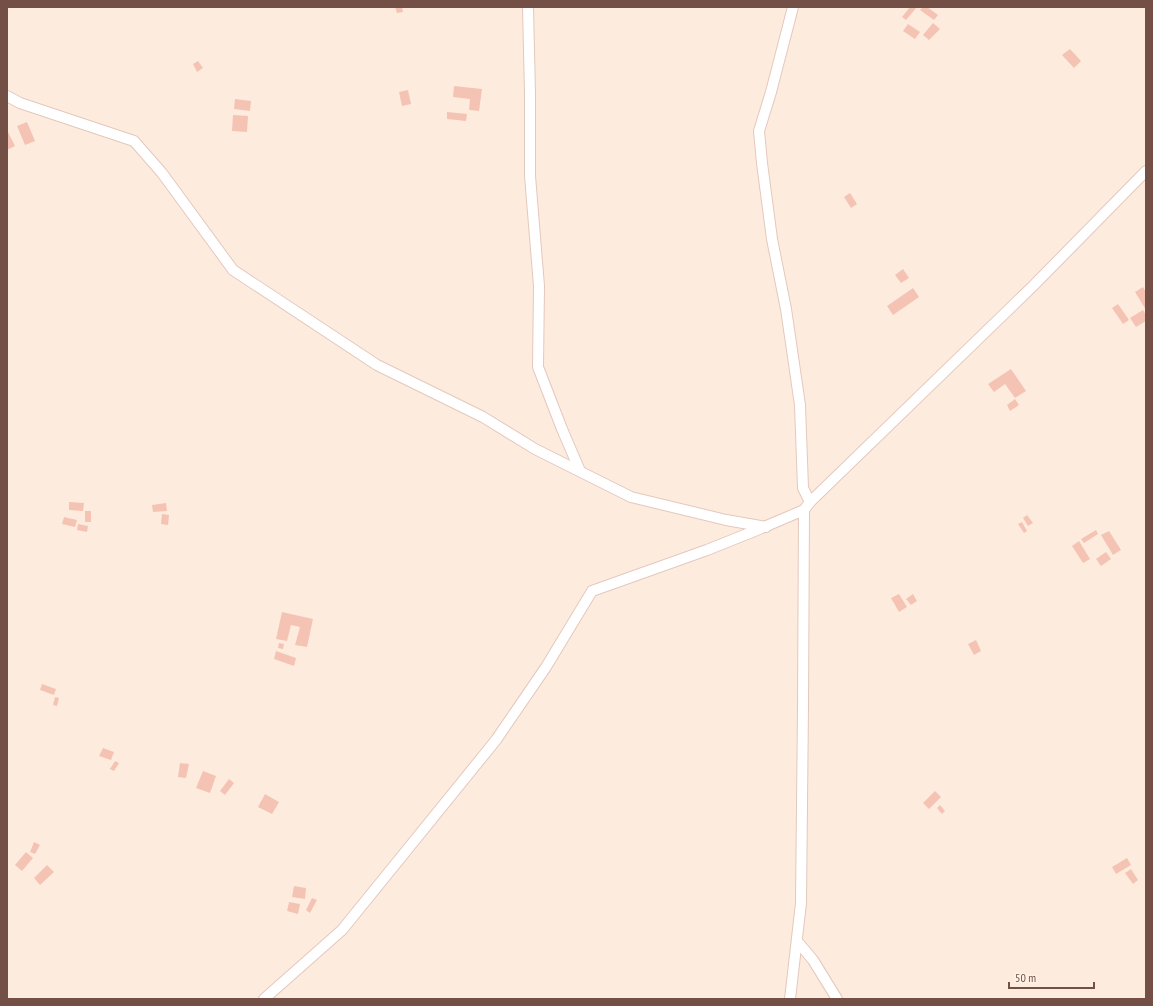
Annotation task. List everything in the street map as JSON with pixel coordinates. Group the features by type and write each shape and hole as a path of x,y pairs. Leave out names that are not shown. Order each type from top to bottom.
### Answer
{"street":[{"path":"528,7 530,176 539,286 538,367 562,430 580,471"},
{"path":"790,999 801,903 807,506 803,488 800,405 786,309 772,239 759,131 771,92 793,7"},
{"path":"7,96 20,103 134,141 162,173 233,270 377,365 483,417 535,449 631,497 726,520 766,526"},
{"path":"264,999 342,930 496,740 546,667 592,591 707,550 766,526 807,506 1034,285 1146,171"},
{"path":"797,942 813,960 837,999"}],"building":[{"path":"395,7 402,7 403,12 397,13"},
{"path":"910,7 917,7 906,20 902,17"},
{"path":"923,7 927,7 938,15 934,20 920,10"},
{"path":"933,23 940,29 929,40 923,35"},
{"path":"908,24 920,32 915,39 903,31"},
{"path":"1070,49 1081,61 1074,68 1062,55"},
{"path":"198,61 203,68 197,72 193,64"},
{"path":"454,86 482,89 479,111 469,110 470,99 453,97"},
{"path":"408,90 411,104 402,106 399,92"},
{"path":"235,99 251,101 250,111 234,109"},
{"path":"447,112 467,114 466,121 447,119"},
{"path":"233,115 248,116 247,132 232,131"},
{"path":"27,122 35,141 25,145 17,126"},
{"path":"7,130 15,146 7,150"},
{"path":"850,193 857,204 851,208 844,197"},
{"path":"903,269 909,278 901,283 895,275"},
{"path":"1143,287 1146,292 1146,310 1135,292"},
{"path":"913,288 919,297 893,315 887,306"},
{"path":"1118,304 1129,320 1123,324 1112,308"},
{"path":"1143,310 1146,315 1146,321 1136,327 1130,318"},
{"path":"1011,369 1026,391 1015,398 1005,384 994,392 988,384"},
{"path":"1015,399 1019,405 1010,411 1007,405"},
{"path":"69,502 84,503 83,511 69,510"},
{"path":"166,503 167,511 153,512 152,505"},
{"path":"85,511 91,511 91,522 85,522"},
{"path":"162,514 169,515 168,525 161,524"},
{"path":"1027,515 1033,523 1028,526 1023,518"},
{"path":"64,517 77,520 75,527 62,524"},
{"path":"1022,522 1027,531 1024,533 1018,524"},
{"path":"78,524 88,526 87,532 77,530"},
{"path":"1096,530 1098,534 1084,543 1081,539"},
{"path":"1109,531 1121,550 1113,555 1101,535"},
{"path":"1079,541 1090,559 1083,563 1072,546"},
{"path":"1106,552 1111,559 1101,566 1096,559"},
{"path":"899,594 907,607 899,612 891,598"},
{"path":"913,594 917,601 911,605 906,599"},
{"path":"282,612 313,619 307,647 295,645 300,627 291,625 287,641 276,639"},
{"path":"976,640 981,651 974,655 968,644"},
{"path":"279,643 284,644 283,649 278,648"},
{"path":"276,651 296,658 294,666 274,659"},
{"path":"42,684 56,689 54,695 40,690"},
{"path":"55,697 59,698 57,706 53,705"},
{"path":"103,748 114,752 111,760 99,756"},
{"path":"115,761 119,763 114,771 110,769"},
{"path":"180,763 189,764 186,778 178,777"},
{"path":"203,771 216,776 210,793 196,788"},
{"path":"229,779 234,783 225,795 220,791"},
{"path":"935,791 941,797 929,809 923,803"},
{"path":"265,794 279,802 272,814 258,807"},
{"path":"940,805 945,811 942,814 937,808"},
{"path":"34,842 40,845 35,854 30,852"},
{"path":"26,852 33,858 22,871 15,865"},
{"path":"1127,858 1131,865 1116,874 1112,867"},
{"path":"47,865 54,872 40,885 34,878"},
{"path":"1131,869 1138,880 1133,884 1125,873"},
{"path":"294,886 306,888 305,899 292,897"},
{"path":"312,898 317,900 310,913 306,910"},
{"path":"289,902 300,904 298,914 287,911"}]}
